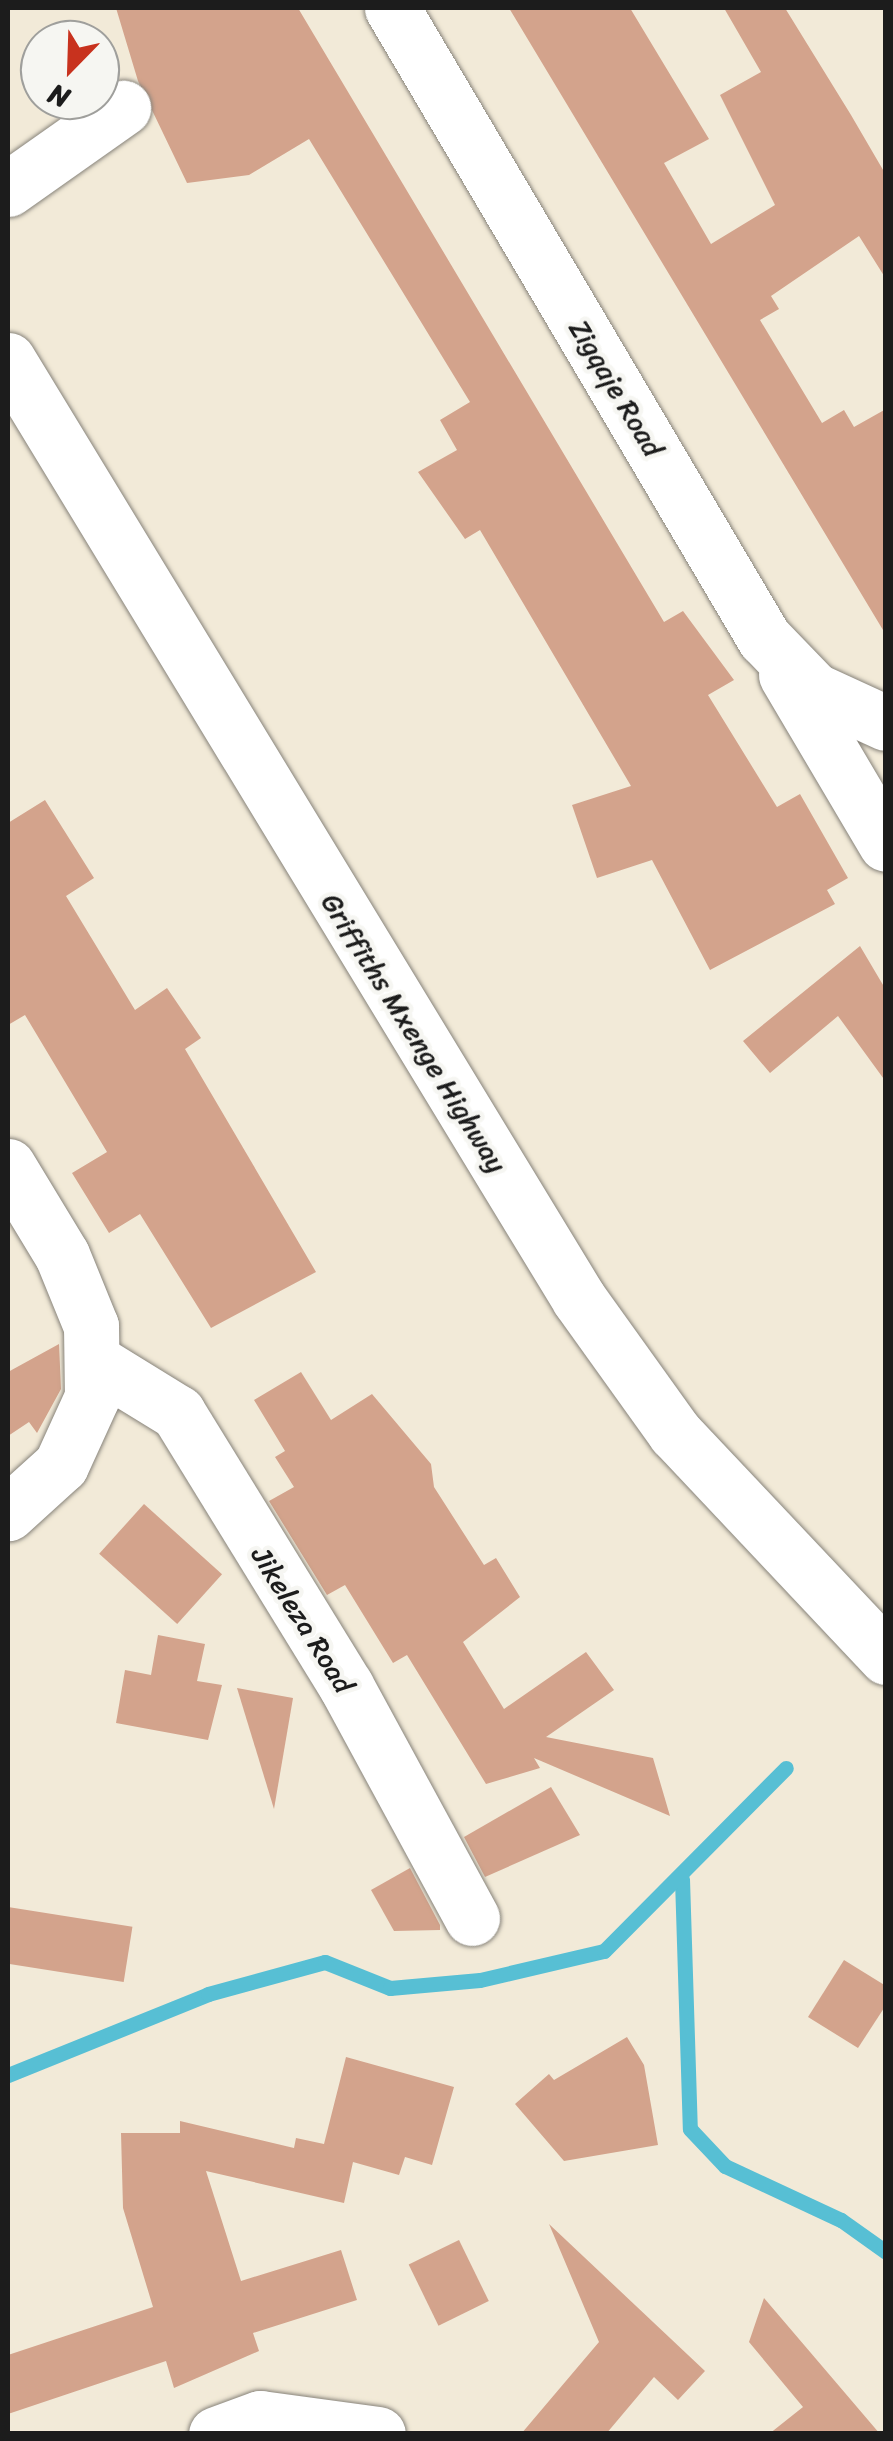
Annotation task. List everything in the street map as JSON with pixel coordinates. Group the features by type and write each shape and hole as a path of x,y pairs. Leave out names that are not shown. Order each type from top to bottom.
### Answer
{"street":[{"name":"Zigqaje Road","path":"392,8 764,638 814,690 886,723"},
{"path":"8,189 123,108"},
{"name":"Griffiths Mxenge Highway","path":"8,360 579,1299 675,1433 886,1657"},
{"path":"764,638 886,844"},
{"path":"8,1166 62,1256 91,1326 92,1360 92,1398 61,1466 8,1513"},
{"name":"Jikeleza Road","path":"92,1360 178,1413 346,1686 472,1918"},
{"path":"216,2434 260,2418 378,2434"}],"building":[{"path":"116,8 298,8 664,622 683,611 734,680 708,695 777,807 800,794 848,878 827,890 835,904 710,970 652,860 597,878 572,805 631,786 480,530 465,539 418,472 457,450 440,420 470,402 309,139 249,175 187,183 138,81"},
{"path":"509,8 630,8 709,139 664,163 711,244 775,205 720,95 761,72 724,8 785,8 851,115 886,175 886,279 859,236 771,296 779,309 760,320 822,423 844,410 854,427 886,409 886,635"},
{"path":"45,800 94,878 66,896 135,1010 167,988 201,1038 185,1049 316,1272 211,1328 140,1214 109,1233 72,1173 107,1152 25,1015 8,1025 8,823"},
{"path":"860,946 886,990 886,1082 838,1016 770,1073 743,1041"},
{"path":"59,1344 61,1389 37,1433 29,1422 8,1436 8,1372"},
{"path":"301,1372 331,1420 372,1394 431,1464 434,1487 484,1565 496,1558 520,1597 463,1642 504,1709 586,1652 614,1690 546,1737 653,1758 670,1816 534,1758 540,1768 486,1784 407,1655 393,1663 345,1585 327,1595 269,1501 294,1487 275,1457 285,1451 254,1400"},
{"path":"144,1504 222,1574 177,1624 99,1554"},
{"path":"158,1635 205,1644 197,1681 222,1685 208,1740 116,1723 125,1670 151,1675"},
{"path":"237,1688 293,1698 274,1809"},
{"path":"551,1787 580,1835 485,1877 464,1837"},
{"path":"410,1868 440,1930 394,1931 371,1890"},
{"path":"8,1907 132,1927 124,1982 8,1964"},
{"path":"844,1960 886,1986 886,2005 858,2048 808,2017"},
{"path":"627,2037 644,2065 658,2145 564,2161 515,2104 549,2074 554,2080"},
{"path":"346,2057 454,2087 432,2165 405,2157 399,2175 353,2162 344,2203 206,2171 241,2281 341,2250 357,2300 253,2333 259,2351 174,2388 166,2361 8,2414 8,2355 153,2307 123,2208 121,2133 180,2133 180,2121 294,2148 296,2138 324,2144"},
{"path":"549,2224 705,2371 678,2400 654,2377 606,2434 521,2434 599,2342"},
{"path":"459,2240 489,2301 438,2326 409,2265"},
{"path":"764,2298 880,2434 769,2434 803,2407 749,2342"}],"waterway":[{"path":"8,2075 208,1994 325,1962 390,1988 480,1980 604,1951 786,1768"},
{"path":"682,1879 690,2129 725,2166 841,2220 886,2252"}]}
